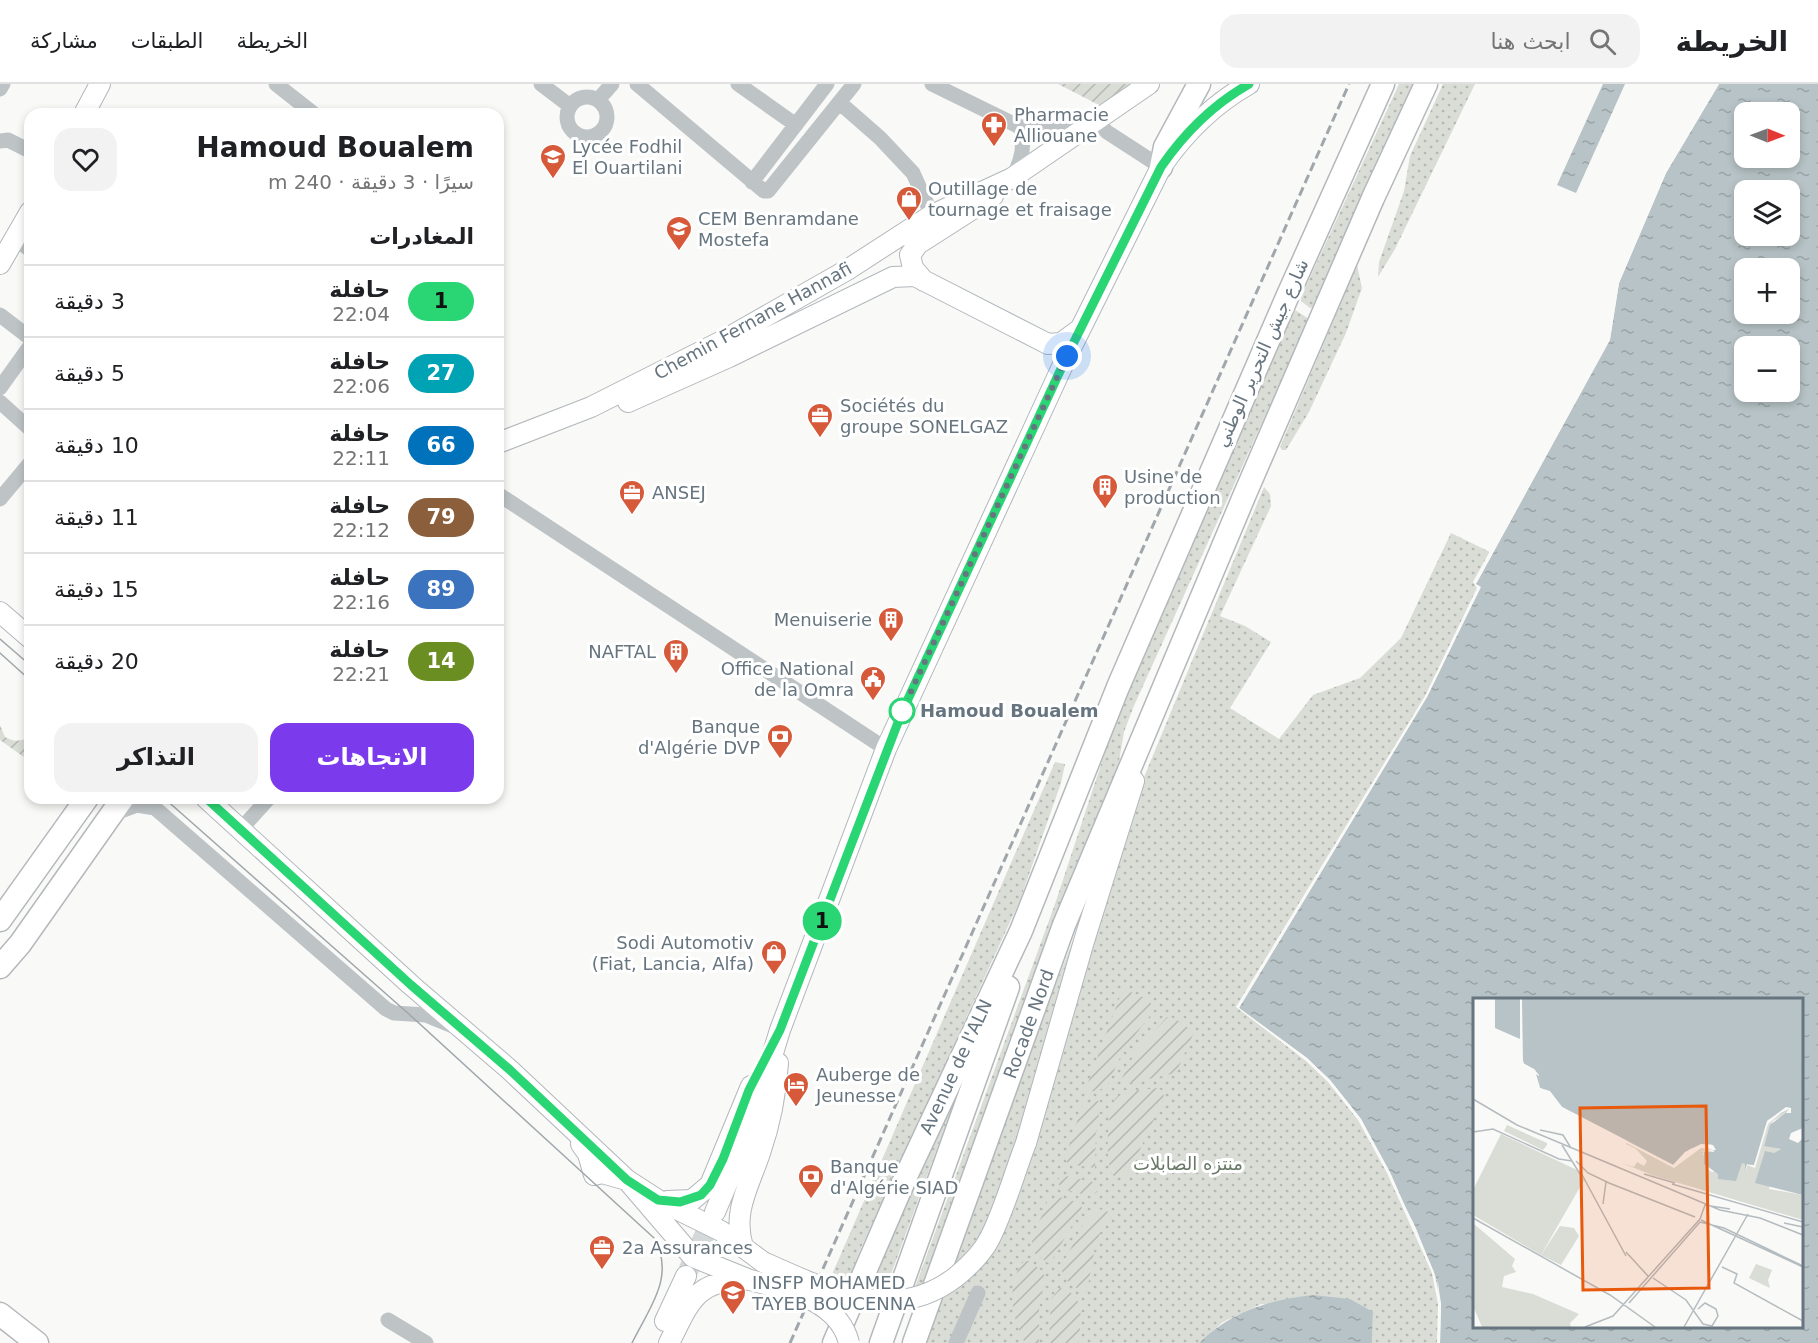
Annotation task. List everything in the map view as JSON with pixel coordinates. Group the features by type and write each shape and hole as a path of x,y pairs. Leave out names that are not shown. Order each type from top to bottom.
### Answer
{"highway":[{"name":"شارع جيش التحرير الوطني","path":"1064,824 1178,547 1383,84"},
{"path":"1156,709 1364,219 1426,84"},
{"path":"1161,167 1165,147 1193,90"},
{"name":"Rocade Nord","path":"914,1343 1064,926 1156,709"},
{"path":"0,899 63,804"},
{"path":"0,920 83,804"},
{"path":"0,946 112,804"},
{"path":"0,967 20,944 112,804"},
{"name":"Avenue de l'ALN","path":"837,1343 911,1164 1021,931 1064,824"},
{"name":"Rocade Nord","path":"880,1343 970,1090 1059,856 1064,824"},
{"path":"0,1314 37,1343"},
{"path":"0,1333 17,1343"}],"main road":[{"path":"87,108 100,84"},
{"name":"Chemin Fernane Hannafi","path":"504,441 591,407 724,340 847,270 932,215 1012,178 1149,84"},
{"path":"715,1212 749,1132 780,1030 886,749 1080,329 1161,167 1194,125 1249,84"},
{"path":"924,281 913,268 910,255 918,244 1000,192 1012,178"},
{"path":"0,264 22,244"},
{"name":"Chemin Fernane Hannafi","path":"504,454 578,426 729,357 893,277 905,275 924,281 1048,344 1060,343 1080,329"},
{"path":"0,612 24,633"},
{"path":"627,1180 658,1200 706,1222 763,1262 823,1288 859,1300 912,1298 941,1288 968,1267 989,1240 1026,1143 1084,941 1156,709"},
{"path":"212,804 627,1180 693,1257 750,1280 802,1294 834,1315 847,1335 849,1343"},
{"path":"743,1247 738,1223 739,1210 777,1094 780,1030"},
{"path":"658,1200 680,1202 692,1200 710,1185 749,1090 780,1030"},
{"path":"655,1343 686,1276"},
{"path":"669,1343 685,1309 702,1290 725,1281 750,1280"}],"street":[{"path":"0,89 3,84"},
{"path":"276,84 306,108"},
{"path":"541,84 570,106"},
{"path":"598,100 612,84"},
{"path":"637,84 760,190 768,191 854,84"},
{"path":"738,84 796,125"},
{"path":"752,182 827,84"},
{"path":"932,84 1020,127 1060,126 1092,121 1161,167"},
{"path":"582,98 598,100 606,109 607,123 600,133 590,138 583,138 571,130 567,119 570,106 582,98"},
{"path":"840,103 880,138 913,173 932,215"},
{"path":"1012,178 1022,153 1024,139 1020,127"},
{"path":"0,141 8,140 24,148"},
{"path":"0,315 24,333"},
{"path":"0,388 24,354"},
{"path":"0,402 24,424"},
{"path":"0,499 24,470"},
{"path":"504,498 886,749"},
{"path":"112,804 155,808 386,1009 394,1013 426,1015 468,1034"},
{"path":"240,830 264,804"},
{"path":"956,1343 978,1293"},
{"path":"388,1320 426,1343"}],"green space":[{"path":"1058,84 1132,84 1099,105"},
{"path":"1399,84 1414,84 1313,307 1310,308 1301,301 1301,297"},
{"path":"1443,84 1475,84 1395,249 1378,277 1379,262 1404,191 1410,156"},
{"path":"1357,265 1362,288 1346,333 1309,412 1286,450 1282,450 1280,447"},
{"path":"1295,310 1309,319 1133,708 1124,732 1118,768 925,1286 914,1290 1055,904 1120,707 1171,585"},
{"name":"منتزه الصابلات","path":"1264,487 1270,494 1271,506 1220,616 1245,626 1271,642 1230,708 1279,739 1313,695 1360,678 1401,638 1451,533 1492,553 1476,584 1481,587 1427,697 1239,1008 1307,1058 1330,1080 1375,1143 1438,1283 1440,1343 1372,1343 1373,1312 1261,1304 1223,1322 1199,1343 924,1343 1015,1088 1081,920 1137,794"},
{"path":"0,725 8,739 24,739 24,757 0,740"},
{"path":"1055,762 1065,764 1061,783 1020,900 860,1250 844,1292 827,1286"},
{"path":"1122,991 1141,996 1155,1009 1123,1051 1108,1084 1102,1089 1089,1092 1086,1088"},
{"path":"1167,1017 1174,1018 1194,1032 1176,1073 1122,1085 1121,1080 1135,1053"},
{"path":"969,1061 882,1299 864,1298"},
{"path":"1157,1088 1163,1091 1164,1098 1128,1175 1114,1176 1108,1150 1110,1113 1113,1104 1116,1098 1124,1093"},
{"path":"1097,1100 1101,1104 1096,1129 1095,1168 1068,1164 1065,1159 1082,1106"},
{"path":"1061,1175 1093,1182 1098,1187 1097,1192 1090,1196 1062,1189 1057,1182"},
{"path":"1059,1197 1080,1203 1082,1208 1052,1260 1048,1263 1034,1253 1032,1241 1047,1202"},
{"path":"1106,1209 1109,1215 1096,1242 1087,1291 1083,1293 1064,1278 1061,1267 1082,1227 1096,1210"},
{"path":"1024,1261 1029,1261 1042,1271 1045,1277 1039,1309 1039,1343 1025,1343 1014,1313 1014,1280"},
{"path":"1060,1288 1075,1296 1078,1303 1081,1318 1078,1343 1049,1343 1051,1299"}],"water":[{"path":"1603,84 1625,84 1576,193 1557,185"},
{"path":"1719,84 1818,84 1818,1343 1440,1343 1441,1304 1438,1283 1415,1226 1361,1119 1330,1080 1307,1058 1239,1008 1427,697 1480,587 1476,584 1610,340 1619,283 1666,173"},
{"path":"1313,1295 1350,1299 1373,1312 1372,1343 1199,1343 1224,1323 1252,1309 1281,1300"}],"pier":[{"path":"1716,84 1719,84 1666,173 1619,283 1610,339 1476,584 1481,587 1427,697 1239,1008 1307,1058 1330,1080 1361,1119 1390,1172 1434,1272 1441,1304 1440,1343 1437,1343 1438,1304 1432,1273 1387,1173 1358,1120 1328,1082 1306,1061 1236,1007 1425,696 1477,588 1473,582 1607,338 1616,281 1663,171"}],"tunnel":[{"path":"688,1271 715,1212"}],"tram line":[{"path":"0,639 24,660"},
{"path":"0,653 24,675"},
{"path":"171,804 410,1015 654,1238 660,1252 661,1279 658,1292 632,1343"}],"railway":[{"path":"790,1343 1349,84"}],"bus line":[{"name":"1","path":"213,804 411,985 510,1070 627,1180 658,1200 680,1202 692,1200 701,1195 710,1185 723,1159 749,1090 780,1030 902,712 1067,356 1161,167 1173,149 1201,118 1249,84"}],"place":[{"name":"Pharmacie Alliouane","path":"994,148"},
{"name":"Lycée Fodhil El Ouartilani","path":"553,180"},
{"name":"Outillage de tournage et fraisage","path":"909,222"},
{"name":"CEM Benramdane Mostefa","path":"679,252"},
{"name":"Sociétés du groupe SONELGAZ","path":"820,439"},
{"name":"Usine de production","path":"1105,510"},
{"name":"ANSEJ","path":"632,516"},
{"name":"Menuiserie","path":"891,643"},
{"name":"NAFTAL","path":"676,675"},
{"name":"Office National de la Omra","path":"873,702"},
{"name":"Hamoud Boualem","path":"902,711"},
{"name":"Banque d'Algérie DVP","path":"780,760"},
{"name":"Sodi Automotiv (Fiat, Lancia, Alfa)","path":"774,976"},
{"name":"Auberge de Jeunesse","path":"796,1108"},
{"name":"Banque d'Algérie SIAD","path":"811,1200"},
{"name":"2a Assurances","path":"602,1271"},
{"name":"INSFP MOHAMED TAYEB BOUCENNA","path":"733,1316"}],"route":[{"path":"902,711 1067,356"}]}
